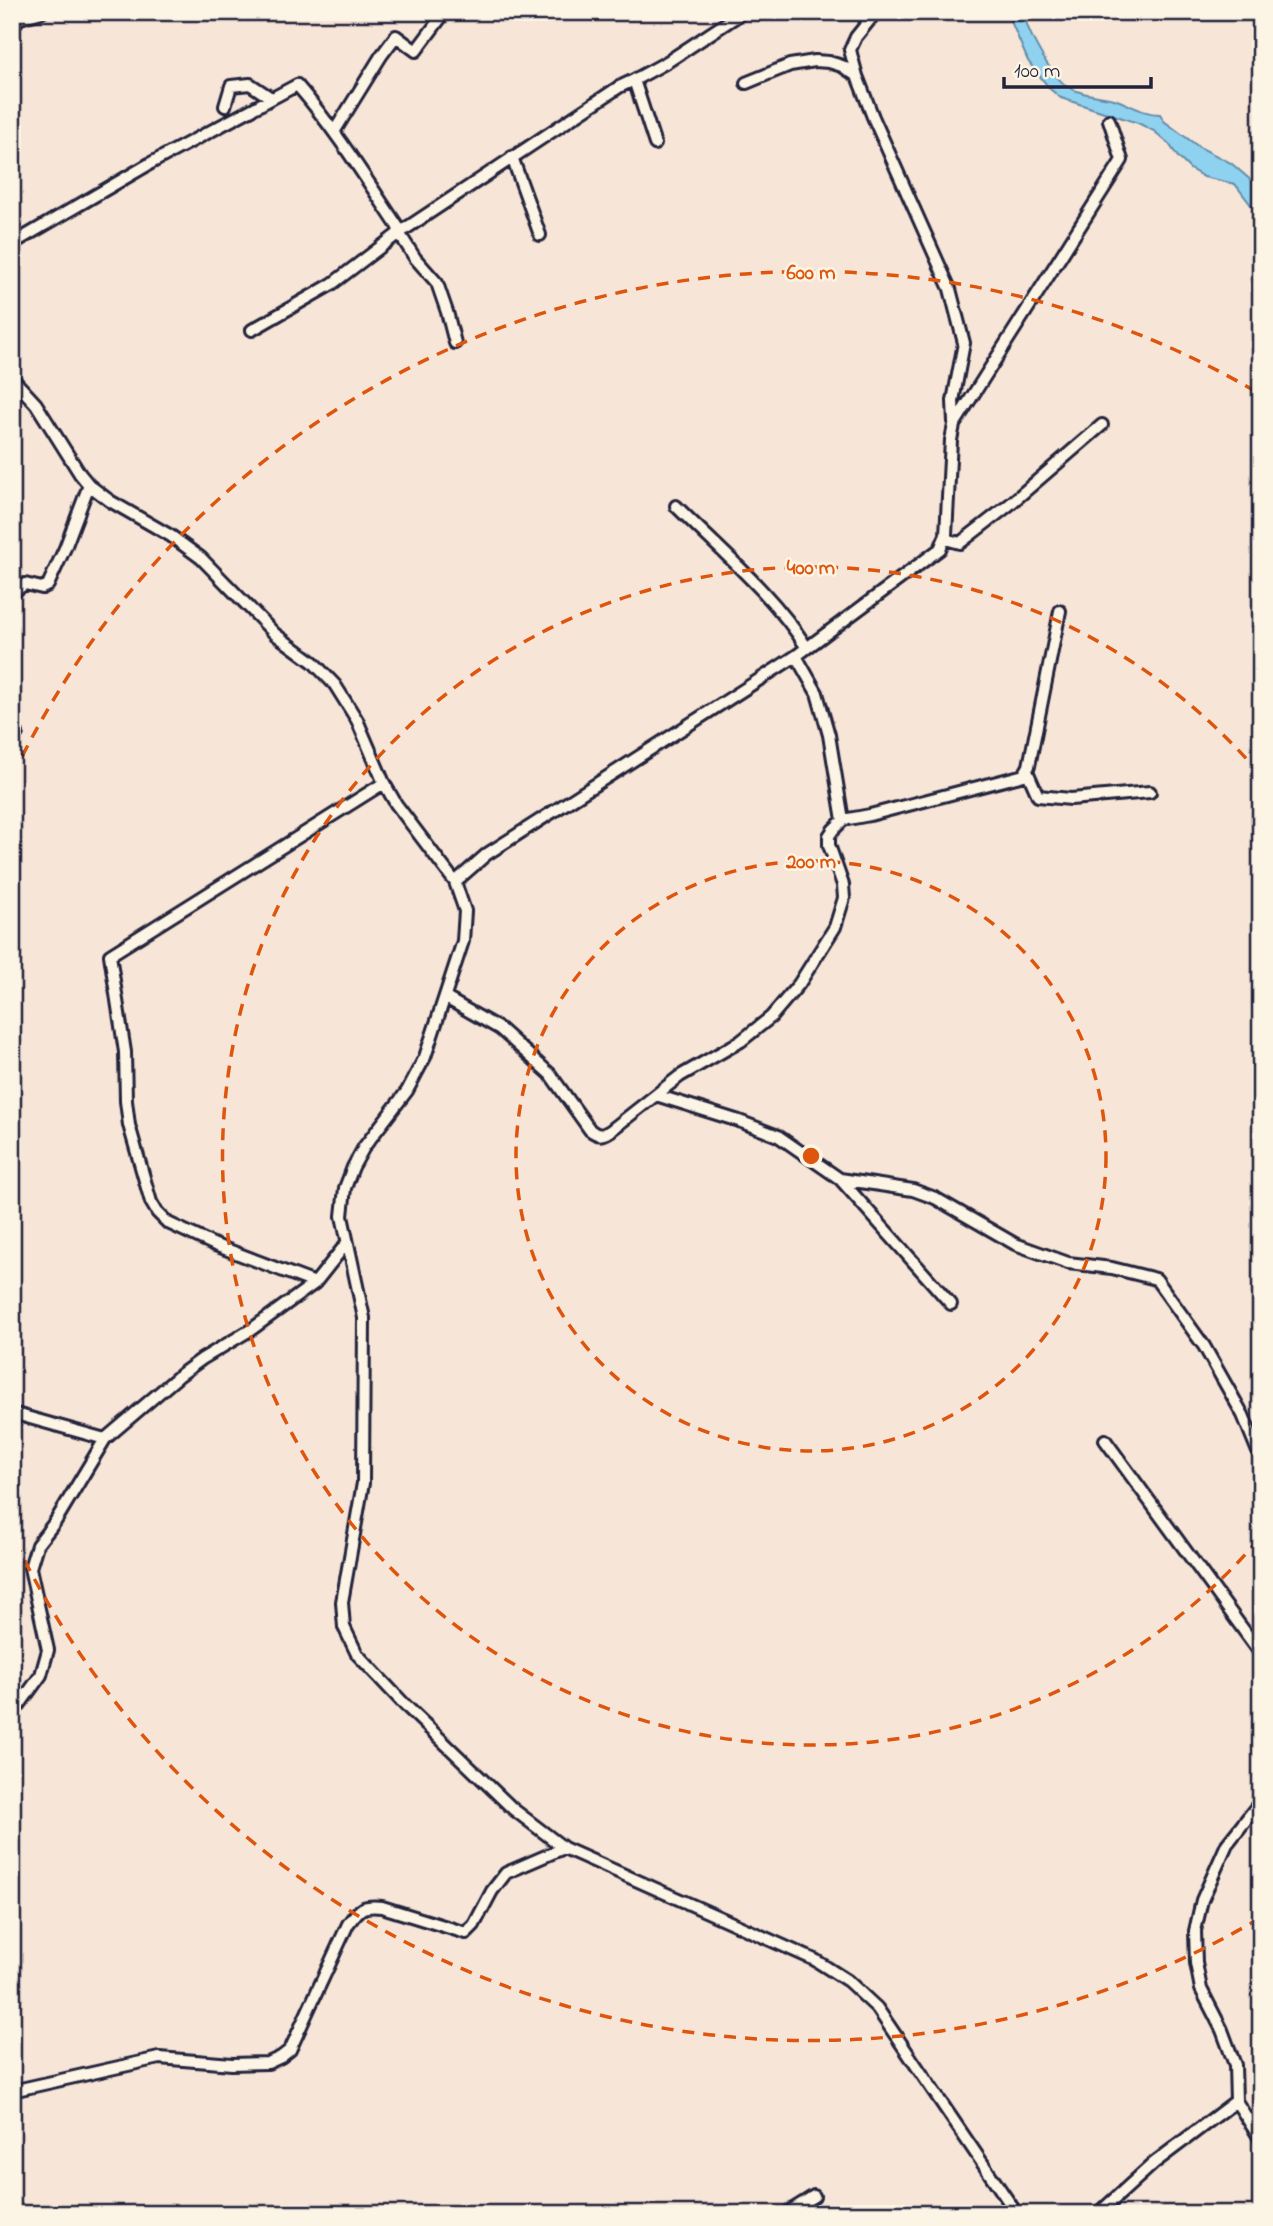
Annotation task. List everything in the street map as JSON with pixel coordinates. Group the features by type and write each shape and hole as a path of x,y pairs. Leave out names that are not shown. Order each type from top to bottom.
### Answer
{"street":[{"path":"12,26 20,18 42,12"},
{"path":"334,132 396,36 416,51 445,12"},
{"path":"252,330 332,284 399,233 512,157 743,12"},
{"path":"455,881 487,854 796,656 940,549 945,539 954,425 953,401 964,343 950,289 873,117 850,50 856,37 876,12"},
{"path":"746,83 790,65 815,61 842,66 857,76"},
{"path":"634,80 655,144"},
{"path":"225,106 231,86 250,84 271,98"},
{"path":"12,244 150,163 297,85 334,132 391,216 415,258 437,284 454,343"},
{"path":"954,425 1122,160 1109,120"},
{"path":"512,157 540,235"},
{"path":"12,378 41,410 79,474 89,485 110,502 171,536 201,558 275,634 313,662 335,685 357,720 396,804 455,881 465,911 463,941 425,1057 407,1091 364,1147 345,1188 342,1216 346,1244 364,1318 363,1483 342,1602 344,1627 357,1654 405,1705 513,1809 564,1848 815,1960 848,1981 877,2008 1017,2214"},
{"path":"945,539 960,543 1102,425"},
{"path":"12,593 25,584 42,588 48,585 89,485"},
{"path":"676,506 773,603 807,648"},
{"path":"446,998 500,1029 550,1074 590,1130 597,1135 604,1135 680,1076 741,1041 771,1017 799,984 835,928 844,898 843,885 829,845 833,830 843,820 1024,775 1060,611"},
{"path":"796,656 817,692 829,735 843,820"},
{"path":"1027,771 1038,796 1071,799 1150,792"},
{"path":"315,1283 215,1245 168,1223 157,1212 151,1202 129,1125 125,1101 125,1052 110,955 384,783"},
{"path":"656,1095 740,1121 778,1136 840,1179 951,1304"},
{"path":"840,1179 913,1190 935,1198 1015,1244 1068,1263 1112,1268 1156,1279 1204,1346 1243,1415 1261,1459"},
{"path":"12,1715 41,1675 48,1650 30,1568 37,1545 55,1522 105,1439 180,1375 315,1283 346,1244"},
{"path":"12,1413 105,1439"},
{"path":"1105,1440 1261,1654"},
{"path":"1261,1801 1227,1844 1202,1900 1195,1931 1196,1963 1201,1989 1223,2030 1235,2065 1236,2101 1261,2140"},
{"path":"12,2091 159,2058 268,2063 290,2050 348,1924 359,1909 382,1907 466,1933 474,1925 492,1891 506,1873 564,1848"},
{"path":"1098,2214 1154,2163 1236,2101"},
{"path":"785,2214 814,2196"}],"water":[{"path":"1007,12 1024,12 1040,52 1067,86 1084,93 1114,99 1142,111 1160,114 1164,121 1199,147 1231,163 1261,189 1261,211 1251,205 1235,184 1204,177 1190,169 1154,131 1138,123 1061,98 1050,89 1028,61"}]}
